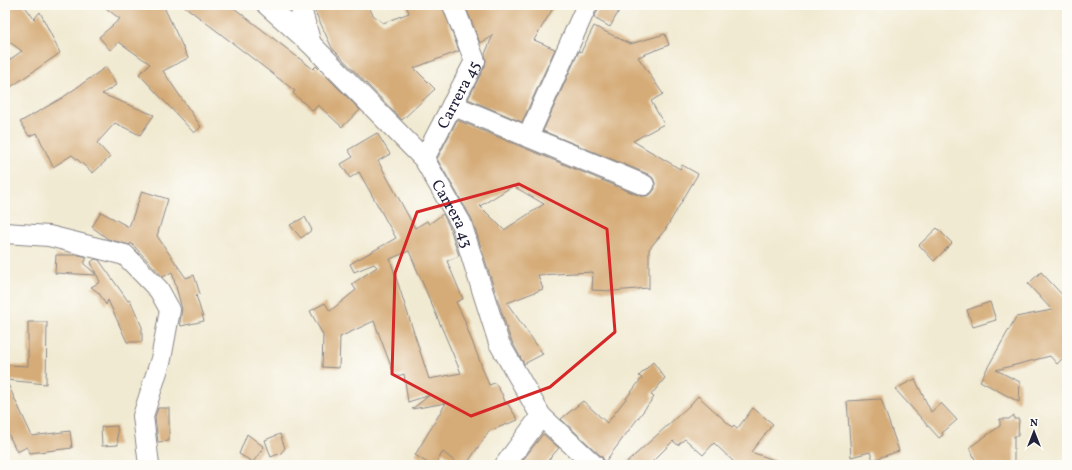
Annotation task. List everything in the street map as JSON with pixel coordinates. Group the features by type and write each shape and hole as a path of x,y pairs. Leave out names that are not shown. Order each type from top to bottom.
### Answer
{"street":[{"name":"Carrera 43","path":"267,5 311,44 424,159 461,224 499,343 541,416 594,465"},
{"path":"300,5 311,44"},
{"name":"Carrera 45","path":"424,159 475,61 453,5"},
{"path":"528,137 587,5"},
{"path":"452,105 644,185"},
{"path":"5,232 49,236 125,255 159,290 170,310 161,359 143,416 149,465"},
{"path":"505,465 541,416"}],"highlighted area":[{"path":"519,184 607,229 615,332 550,387 471,416 392,374 395,273 417,212"}],"building":[{"path":"5,5 24,5 34,19 40,12 60,53 5,91 5,63 22,51 5,39"},
{"path":"102,5 163,5 188,58 163,71 201,127 194,133 139,74 150,64 119,42 110,50 99,37 120,19"},
{"path":"183,5 230,5 313,69 316,66 360,110 342,127 318,105 313,111 293,93 295,91"},
{"path":"312,5 368,5 373,15 383,23 409,13 406,5 442,5 459,51 414,68 435,89 402,120 332,48"},
{"path":"465,5 555,5 534,40 555,49 522,122 468,99 485,66 485,54 493,35 480,43"},
{"path":"600,5 622,5 610,27 594,18"},
{"path":"594,26 630,44 665,34 669,45 638,57 663,94 651,101 664,124 633,141 680,169 682,165 698,174 665,230 649,249 649,288 613,291 592,290 593,272 538,275 543,289 507,303 543,354 524,364 510,338 472,219 437,159 457,120 640,196 651,194 655,189 655,183 653,178 648,174 543,131 579,51 581,52","holes":["513,186 544,204 504,230 480,206"]},
{"path":"106,67 116,85 102,94 154,115 140,135 115,123 97,143 110,157 93,173 72,155 53,167 37,133 29,136 20,122 62,98"},
{"path":"377,133 390,154 378,161 415,228 427,221 429,224 443,214 450,228 459,256 447,261 463,299 456,302 466,323 489,385 495,383 506,404 508,404 518,420 489,431 466,465 459,465 443,452 435,465 431,465 415,455 446,403 412,409 430,395 408,402 404,374 395,377 374,321 340,337 339,368 322,367 323,335 310,311 325,303 330,311 356,290 352,284 377,267 374,264 354,272 350,264 396,238 359,172 350,178 341,164 353,157 348,150","holes":["409,251 461,373 429,379 390,259"]},
{"path":"142,191 168,199 157,236 186,278 194,275 200,294 196,295 204,321 181,326 180,322 182,309 172,272 163,277 131,243 130,245 108,239 92,227 101,212 129,227"},
{"path":"305,217 312,230 301,238 290,225"},
{"path":"937,228 952,243 934,261 919,245"},
{"path":"56,255 79,255 87,257 84,264 96,274 91,262 95,259 99,260 128,301 130,300 142,327 142,342 127,342 108,300 106,305 99,293 91,287 100,282 97,275 55,273"},
{"path":"1041,272 1067,300 1067,354 1057,364 1050,356 996,370 1020,382 1019,402 980,381 1016,317 1052,310 1028,284"},
{"path":"990,302 996,320 973,327 967,310"},
{"path":"28,322 47,322 46,384 6,380 32,436 70,431 72,448 30,453 27,447 17,452 5,427 5,365 28,366"},
{"path":"653,362 665,378 651,395 654,397 605,462 602,457 561,419 583,401 607,423 642,378 639,376"},
{"path":"915,379 931,412 941,403 957,420 942,433 943,435 939,438 895,389"},
{"path":"698,396 732,427 734,425 737,429 753,408 773,424 751,452 780,462 780,465 737,465 714,443 703,455 685,439 678,445 673,441 649,465 624,465"},
{"path":"881,399 899,451 873,460 870,452 851,457 847,401"},
{"path":"158,408 169,408 169,441 158,442 155,417"},
{"path":"1014,415 1014,419 1019,419 1018,436 1014,436 1014,465 977,465 970,447 1000,426 1000,419 1009,419"},
{"path":"117,426 118,445 102,446 101,427"},
{"path":"247,434 264,447 253,462 239,454"},
{"path":"280,434 285,448 281,453 271,457 265,440"},
{"path":"543,434 559,448 544,465 519,465"}]}
